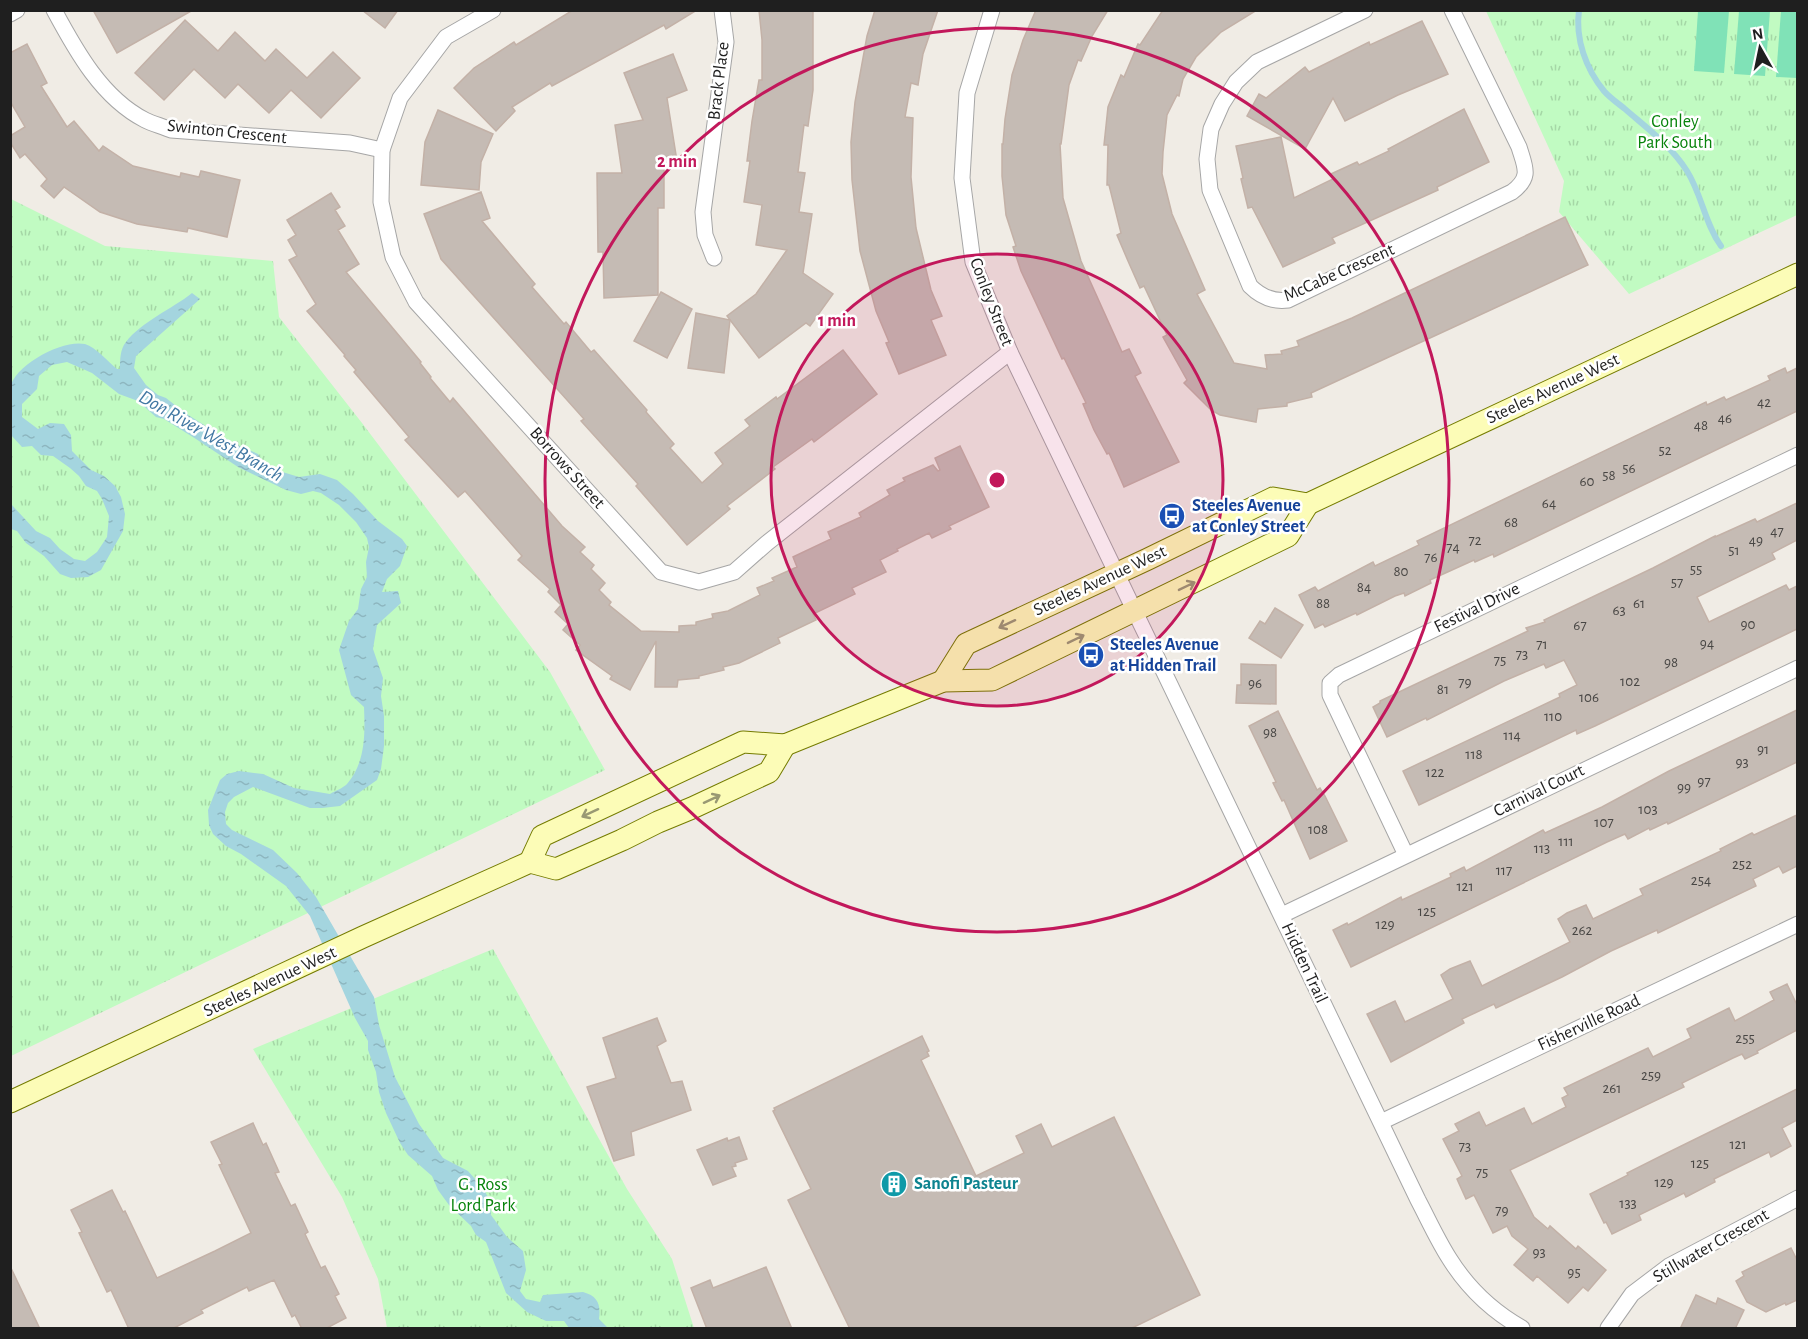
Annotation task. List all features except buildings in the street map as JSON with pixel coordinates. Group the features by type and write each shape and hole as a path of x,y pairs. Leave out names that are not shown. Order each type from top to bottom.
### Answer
{"main road":[{"name":"Steeles Avenue West","path":"943,681 966,644 1273,498 1308,504 1797,274"},
{"path":"785,745 769,772 692,808 556,869 530,862 542,836 743,742 785,745 943,681 992,680 1288,536 1308,504"},
{"path":"644,789 658,822"},
{"name":"Steeles Avenue West","path":"10,1102 301,968 363,937 530,862"}],"street":[{"path":"10,14 17,10"},
{"name":"Swinton Crescent","path":"54,10 72,45 92,74 124,106 144,119 171,130 350,143 382,150"},
{"name":"Borrows Street","path":"493,10 446,37 400,98 382,150 381,202 393,257 416,302 661,572 699,582 734,572 767,543 1010,352"},
{"name":"Brack Place","path":"714,258 705,235 703,212 726,42 722,10"},
{"name":"Conley Street","path":"992,10 967,93 962,178 973,262 1010,352 1117,573"},
{"name":"McCabe Crescent","path":"1365,10 1257,62 1236,82 1221,104 1212,129 1207,159 1210,190 1250,286 1257,293 1277,302 1299,295 1512,192 1522,185 1526,177 1519,147 1452,10"},
{"name":"Festival Drive","path":"1406,855 1330,695 1330,684 1339,675 1797,455"},
{"name":"Hidden Trail","path":"1117,573 1381,1122 1394,1154 1449,1258 1480,1297 1522,1329"},
{"name":"Carnival Court","path":"1282,915 1797,668"},
{"name":"Fisherville Road","path":"1381,1122 1797,924"},
{"name":"Stillwater Crescent","path":"1608,1329 1632,1294 1669,1266 1797,1198"}],"green space":[{"name":"Conley Park South","path":"1486,11 1797,11 1797,215 1629,294 1559,212 1564,181"},
{"path":"1698,11 1729,11 1724,73 1694,71"},
{"path":"1739,11 1770,11 1765,76 1734,74"},
{"path":"1781,11 1797,11 1797,78 1776,77"},
{"path":"11,199 105,246 273,261 279,317 550,672 605,770 11,1056"},
{"name":"G. Ross Lord Park","path":"493,949 627,1189 672,1259 694,1328 387,1328 378,1279 342,1197 253,1049"}],"water":[{"name":"Don River West Branch","path":"192,293 200,299 136,356 134,368 146,385 233,443 258,454 266,467 299,477 320,474 337,480 407,546 400,566 387,579 382,592 398,591 401,603 377,625 373,649 383,678 381,696 384,746 377,780 340,806 322,808 310,808 253,787 234,797 228,803 225,812 226,824 232,830 273,850 297,873 316,897 374,997 379,1025 395,1077 419,1124 443,1158 468,1171 484,1189 489,1200 491,1215 507,1237 523,1251 526,1270 520,1291 526,1299 540,1302 543,1295 583,1292 595,1299 599,1309 599,1319 608,1328 569,1328 564,1321 546,1321 527,1312 506,1293 486,1242 476,1235 471,1226 449,1205 438,1190 432,1176 408,1155 400,1143 379,1092 376,1072 368,1050 368,1041 355,1018 310,916 286,886 226,846 213,834 209,825 208,810 220,780 227,774 239,771 263,774 294,788 330,794 347,784 358,766 363,747 364,707 351,695 339,650 349,621 358,609 361,589 367,577 366,562 369,547 367,538 356,522 339,505 321,493 313,491 301,494 286,490 238,467 164,419 156,417 138,401 119,394 92,373 67,362 52,365 39,376 37,389 22,404 22,417 38,429 50,423 64,424 71,435 72,451 91,470 104,476 115,486 121,497 125,514 123,531 101,570 88,577 71,578 60,574 44,556 26,543 17,531 11,529 11,504 36,531 50,538 74,559 85,561 97,552 107,537 109,516 97,491 86,486 70,468 53,456 41,455 32,446 22,447 10,434 9,394 13,379 41,356 76,344 85,344 98,351 117,369 120,369 123,348 132,335"}],"waterway":[{"path":"1579,10 1580,43 1592,73 1606,94 1659,138 1681,162 1692,180 1711,228 1721,246"}],"place":[{"name":"Steeles Avenue at Conley Street","path":"1172,516"},
{"name":"Steeles Avenue at Hidden Trail","path":"1091,655"},
{"name":"Sanofi Pasteur","path":"894,1184"}]}
